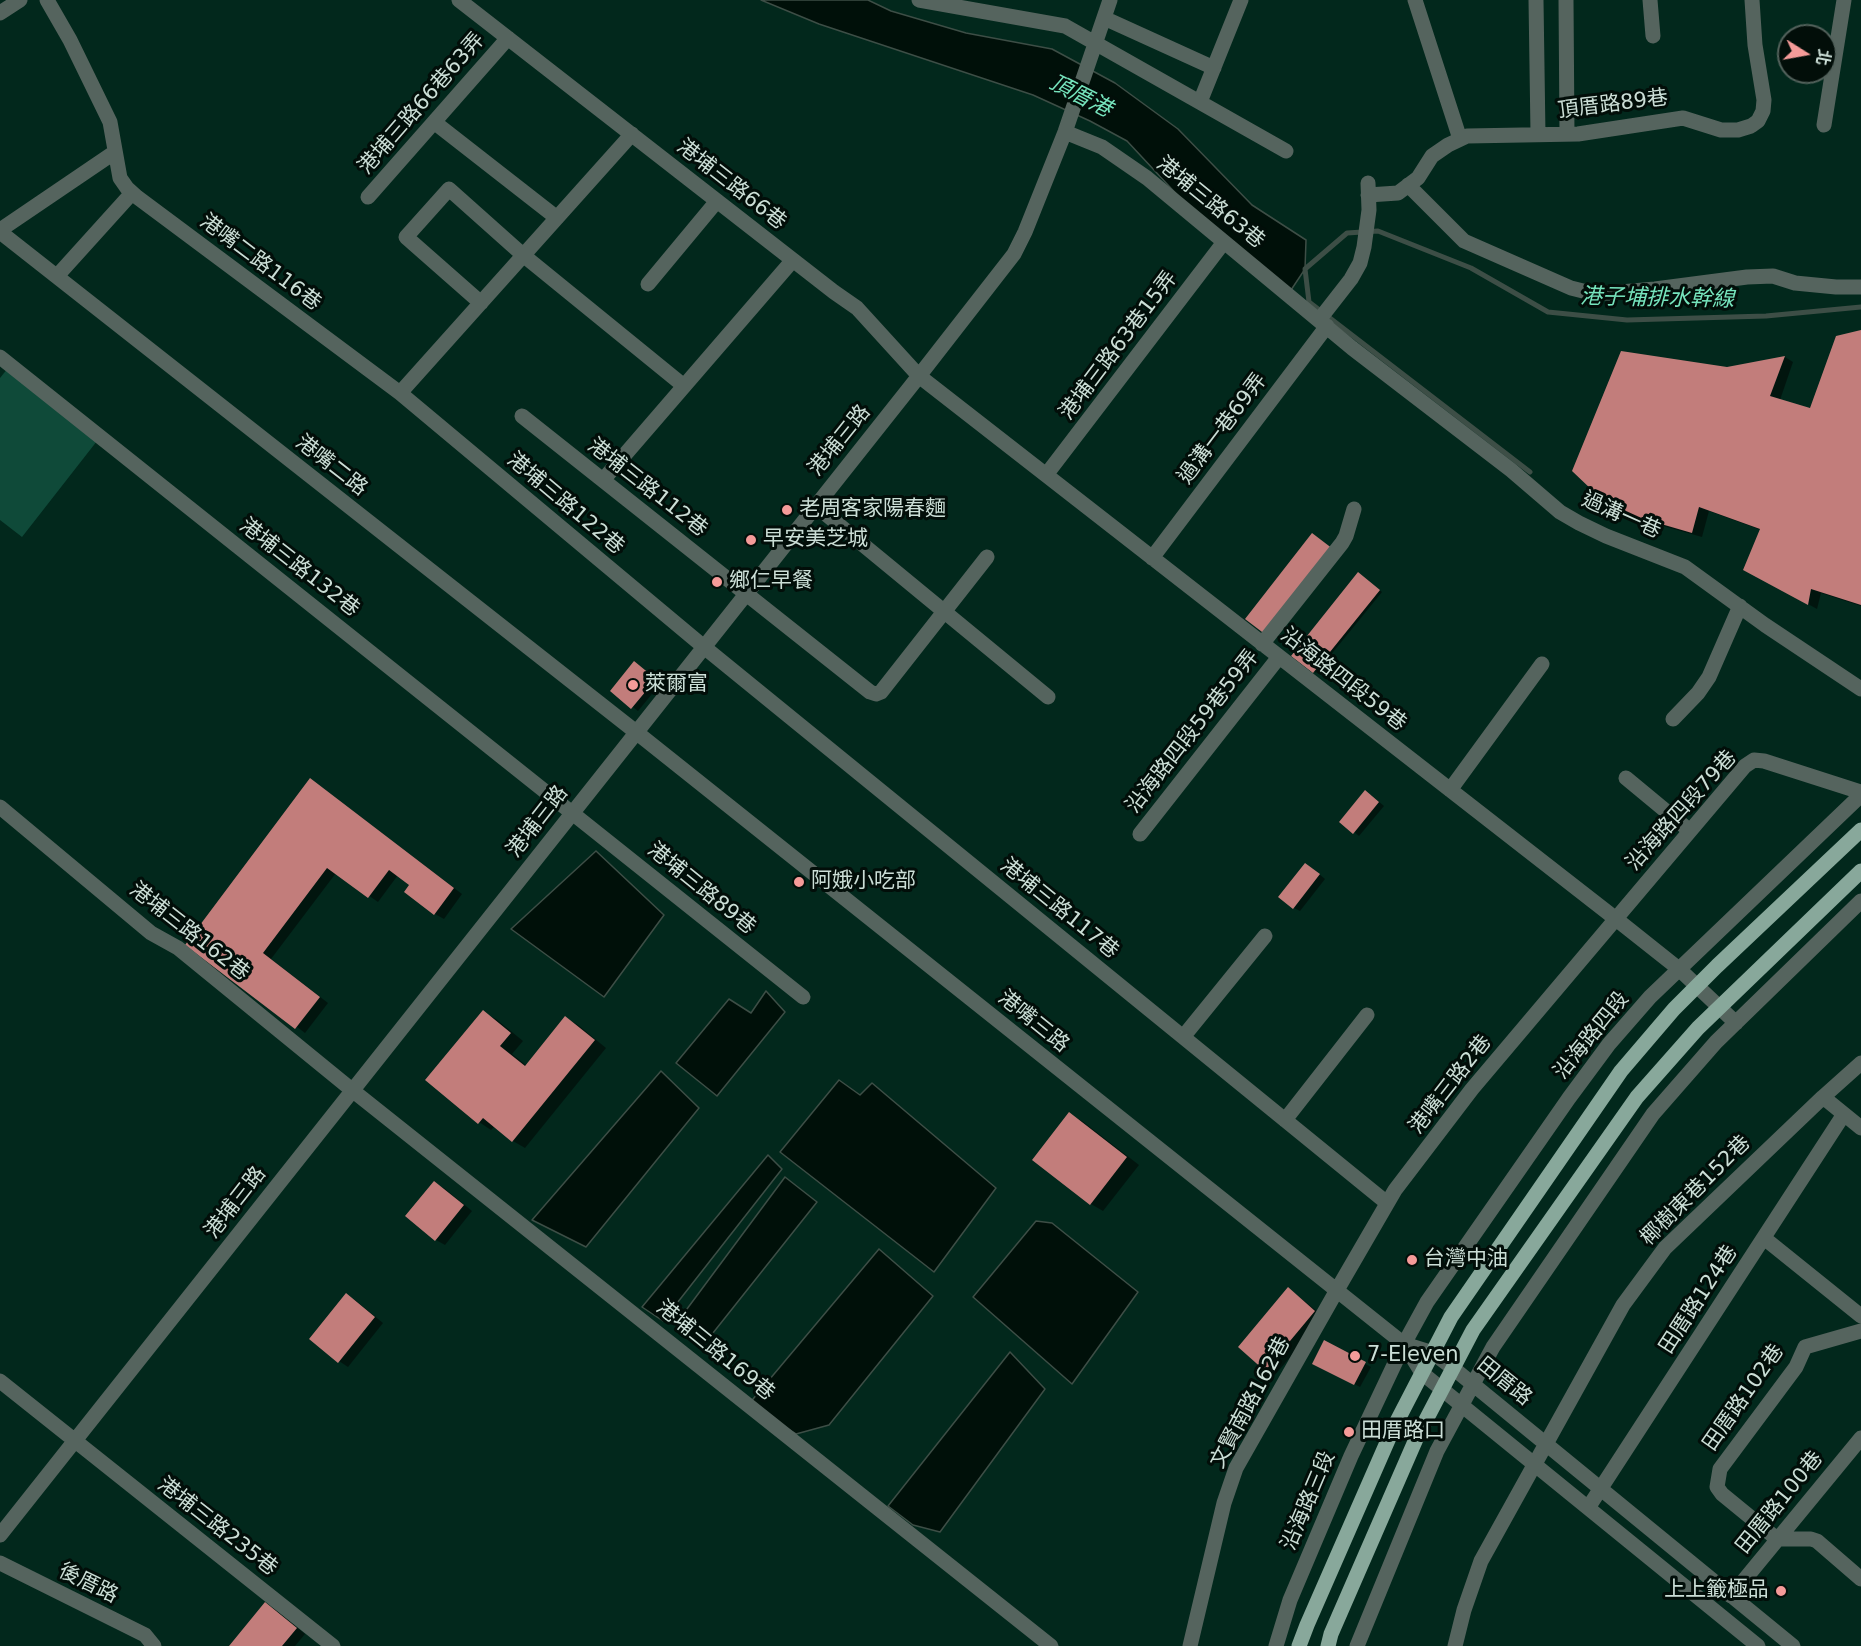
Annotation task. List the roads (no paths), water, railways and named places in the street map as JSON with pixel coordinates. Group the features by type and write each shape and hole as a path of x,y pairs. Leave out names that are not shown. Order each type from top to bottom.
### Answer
{"main road":[{"path":"1299,1646 1306,1625 1387,1442 1451,1317 1622,1071 1674,1009 1861,830"},
{"path":"1328,1646 1331,1634 1412,1450 1473,1330 1637,1097 1698,1028 1861,871"}],"street":[{"path":"0,13 20,0"},
{"name":"港嘴二路116巷","path":"47,0 70,40 110,122 120,178 132,193 400,393"},
{"name":"港埔三路66巷","path":"459,0 857,308 919,376"},
{"path":"919,0 1065,26 1286,151"},
{"path":"1095,43 1110,0"},
{"path":"1200,102 1241,0"},
{"path":"1415,0 1460,139"},
{"path":"1536,0 1538,134"},
{"path":"1566,0 1567,134"},
{"path":"1650,0 1653,36"},
{"name":"頂厝路89巷","path":"1368,196 1398,193 1418,178 1432,156 1467,136 1578,134 1683,118 1721,130 1738,130 1751,126 1758,121 1763,111 1764,99 1755,45 1752,0"},
{"path":"1824,125 1844,0"},
{"path":"1104,18 1214,68"},
{"name":"港埔三路66巷63弄","path":"368,197 508,38"},
{"name":"港埔三路","path":"0,1535 1014,254 1065,132 1095,43"},
{"path":"434,122 557,218"},
{"name":"港埔三路63巷","path":"1065,132 1102,147 1123,160 1323,320"},
{"path":"400,393 632,134"},
{"path":"0,231 115,152"},
{"path":"1408,185 1464,241 1571,288 1591,293 1655,289 1747,277 1773,276 1795,283 1861,287"},
{"path":"481,303 406,237 449,189 523,255 684,386"},
{"path":"57,276 132,193"},
{"name":"過溝一巷69弄","path":"1152,558 1351,279 1360,263 1365,237 1368,196"},
{"path":"648,284 717,201"},
{"name":"港嘴二路","path":"0,231 636,732"},
{"name":"港埔三路63巷15弄","path":"1046,476 1224,242"},
{"path":"603,480 793,260"},
{"name":"過溝一巷","path":"1323,320 1352,348 1511,470 1560,512 1606,536 1685,567 1861,689"},
{"name":"港埔三路132巷","path":"0,357 573,812"},
{"name":"沿海路四段59巷","path":"919,376 1616,918 1679,969 1736,1023"},
{"name":"港埔三路122巷","path":"400,393 704,646"},
{"name":"港埔三路112巷","path":"522,416 870,692 876,694 881,692 944,612"},
{"path":"816,506 1048,697"},
{"path":"1262,644 1342,543 1354,509"},
{"path":"944,612 987,557"},
{"path":"1672,719 1698,693 1709,677 1740,606"},
{"name":"港埔三路117巷","path":"704,646 1387,1203"},
{"name":"沿海路四段59巷59弄","path":"1140,834 1279,657"},
{"path":"1450,790 1542,664"},
{"name":"港嘴三路","path":"636,732 1404,1344"},
{"name":"沿海路四段79巷","path":"1616,918 1745,766 1754,760 1764,761 1861,794"},
{"path":"1626,778 1690,831"},
{"name":"沿海路四段","path":"1404,1344 1427,1302 1569,1098 1610,1044 1650,997 1861,794"},
{"name":"港埔三路162巷","path":"0,807 152,933 178,948 352,1090"},
{"name":"港埔三路89巷","path":"573,812 803,998"},
{"path":"1357,1646 1437,1451 1492,1347 1653,1114 1716,1042 1861,902"},
{"name":"港嘴三路2巷","path":"1336,1290 1395,1190 1472,1089 1616,918"},
{"path":"1183,1037 1265,936"},
{"path":"1285,1120 1367,1016"},
{"name":"椰樹東巷152巷","path":"1455,1646 1464,1610 1481,1561 1623,1305 1665,1248 1861,1063"},
{"name":"港埔三路169巷","path":"352,1090 1051,1646"},
{"path":"1823,1097 1861,1128"},
{"name":"田厝路124巷","path":"1588,1508 1844,1114"},
{"path":"1764,1238 1861,1316"},
{"name":"文賢南路162巷","path":"1190,1646 1224,1503 1236,1468 1336,1290"},
{"name":"田厝路102巷","path":"1777,1539 1722,1494 1717,1487 1720,1469 1796,1367 1805,1347 1861,1331"},
{"path":"1404,1344 1422,1373 1758,1646"},
{"name":"田厝路","path":"1404,1344 1433,1353 1453,1368 1792,1646"},
{"name":"沿海路三段","path":"1276,1646 1290,1600 1351,1456 1404,1344"},
{"name":"港埔三路235巷","path":"0,1381 333,1646"},
{"name":"田厝路100巷","path":"1731,1596 1861,1438"},
{"path":"1777,1539 1817,1541 1861,1578"},
{"name":"後厝路","path":"0,1563 145,1635 154,1646"}],"water":[{"name":"頂厝港","path":"761,0 868,0 891,11 966,33 1052,49 1115,83 1178,129 1252,205 1306,240 1305,269 1291,290 1209,229 1127,141 1090,121 1033,95 819,24"},
{"path":"596,851 664,915 604,997 511,929"},
{"path":"766,991 785,1012 717,1096 676,1063 729,999 751,1013"},
{"path":"661,1071 699,1108 586,1247 532,1220"},
{"path":"839,1080 860,1095 872,1083 996,1188 934,1272 780,1152"},
{"path":"768,1155 782,1169 663,1321 642,1307"},
{"path":"785,1177 817,1202 709,1338 681,1317"},
{"path":"1036,1221 1052,1223 1138,1292 1072,1384 973,1297"},
{"path":"879,1249 933,1296 829,1425 796,1434 748,1405"},
{"path":"1010,1352 1045,1389 940,1532 913,1525 888,1506"}],"waterway":[{"name":"港子埔排水幹線","path":"1530,472 1309,302 1305,269 1347,233 1378,231 1471,268 1548,312 1627,320 1766,316 1861,307"}],"place":[{"name":"老周客家陽春麵","path":"787,510"},
{"name":"早安美芝城","path":"751,540"},
{"name":"鄉仁早餐","path":"717,582"},
{"name":"萊爾富","path":"633,685"},
{"name":"阿娥小吃部","path":"799,882"},
{"name":"台灣中油","path":"1412,1260"},
{"name":"7-Eleven","path":"1355,1356"},
{"name":"田厝路口","path":"1349,1432"},
{"name":"上上籤極品","path":"1781,1591"}]}
